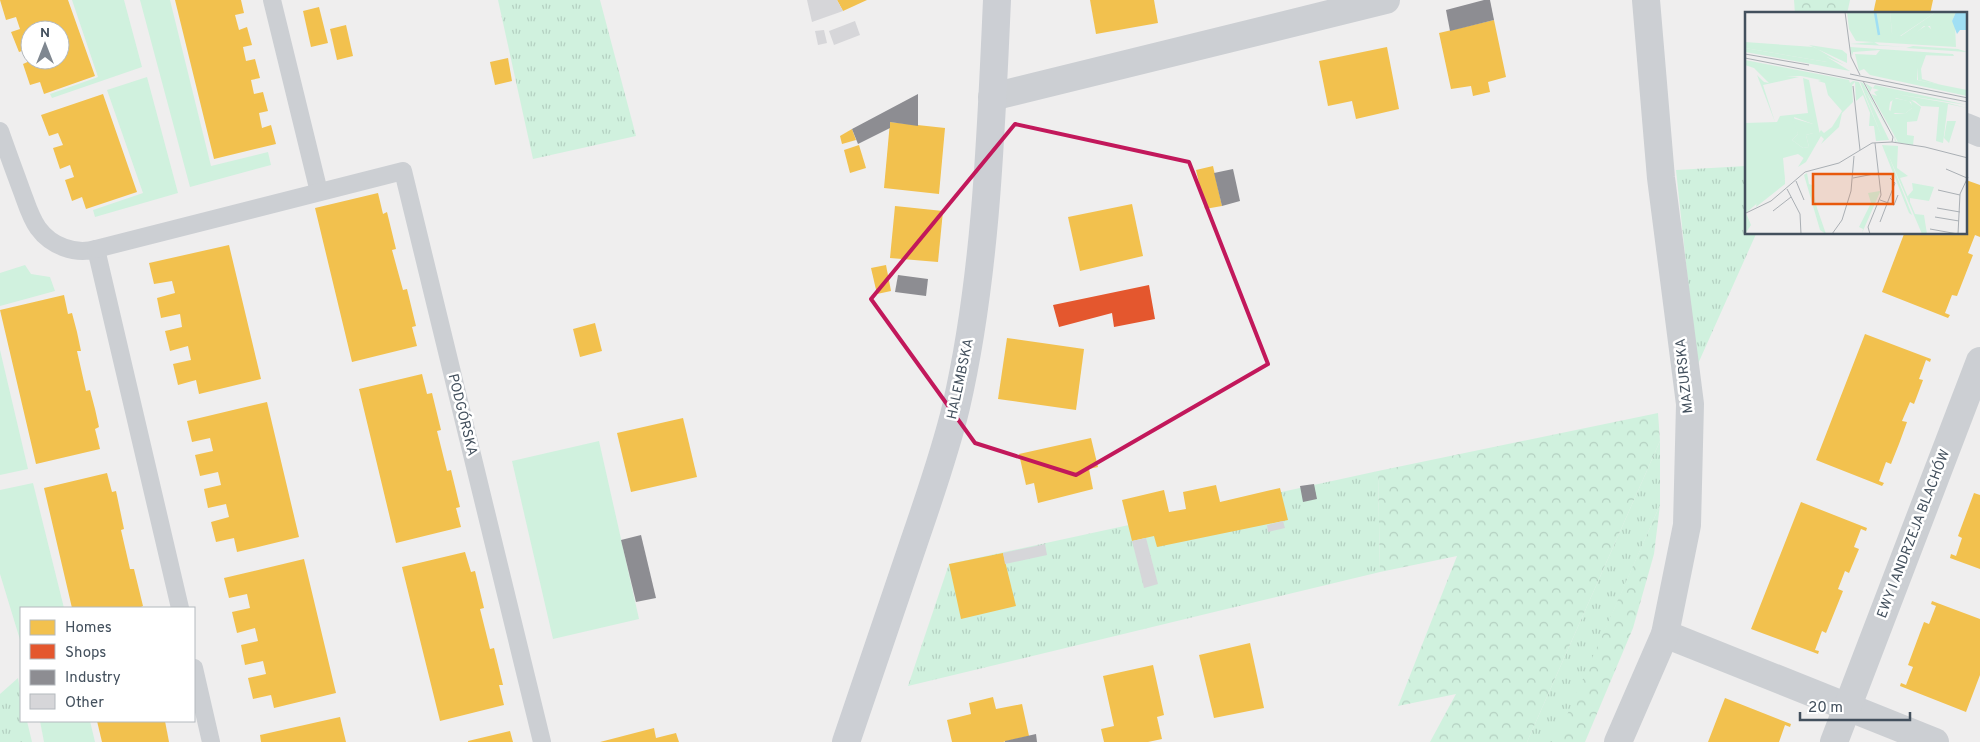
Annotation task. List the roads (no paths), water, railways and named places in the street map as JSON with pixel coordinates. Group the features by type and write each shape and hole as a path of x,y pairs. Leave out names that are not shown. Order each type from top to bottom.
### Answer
{"street":[{"name":"HALEMBSKA","path":"846,742 938,469 956,409 970,341 983,218 997,0"},
{"path":"992,97 1386,0"},
{"name":"MAZURSKA","path":"1618,742 1665,634 1687,525 1690,404 1661,178 1646,0"},
{"path":"1968,129 1980,133"},
{"name":"EWY I ANDRZEJA BLACHÓW","path":"1834,742 1980,361"},
{"path":"1665,634 1935,742"}],"lane":[{"path":"272,0 320,192"},
{"name":"PODGÓRSKA","path":"0,131 30,214 39,229 53,242 76,252 96,250 403,171 542,742"},
{"path":"96,250 180,607"},
{"path":"195,672 211,742"}]}
